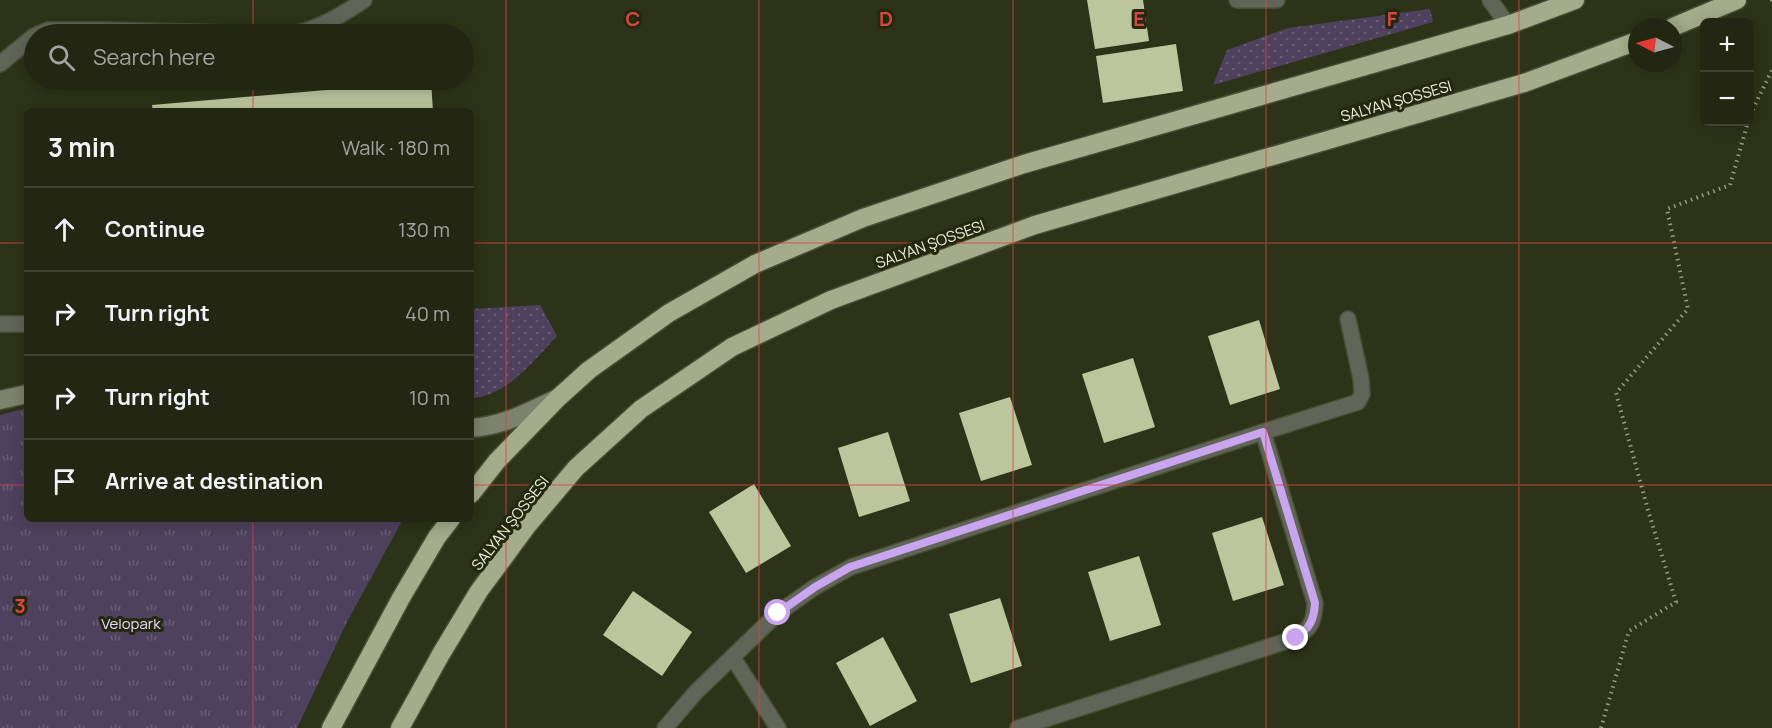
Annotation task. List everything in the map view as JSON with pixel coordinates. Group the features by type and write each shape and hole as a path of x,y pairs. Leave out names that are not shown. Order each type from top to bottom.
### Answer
{"highway":[{"path":"474,490 497,461 558,398 589,370 669,313 755,264 863,218 1024,165 1508,24 1575,0"},
{"path":"1682,23 1737,0"},
{"name":"SALYAN ŞOSSESI","path":"400,728 479,591 527,526 576,468 641,409 732,347 831,300 1035,225 1524,83 1628,44"},
{"path":"331,728 438,528"}],"street":[{"path":"0,400 24,395"},
{"path":"474,428 509,421 558,398"}],"lane":[{"path":"324,24 364,0"},
{"path":"1237,0 1278,0"},
{"path":"1490,0 1508,24"},
{"path":"0,64 24,45"},
{"path":"665,728 696,692 778,613 815,587 850,567 1358,402 1362,394 1361,379 1348,319"},
{"path":"0,324 24,324"},
{"path":"1018,728 1296,638 1308,630 1314,617 1315,603 1263,432"},
{"path":"733,658 778,728"}],"path":[{"path":"1754,105 1772,70"},
{"path":"1600,728 1629,631 1676,602 1616,393 1688,309 1667,209 1730,185 1747,126"}],"green space":[{"path":"1430,9 1433,22 1213,85 1227,50 1288,28"},
{"path":"540,305 557,336 529,366 508,384 484,396 474,398 474,309"},
{"name":"Velopark","path":"24,409 24,522 401,522 347,622 297,728 0,728 0,415"}],"building":[{"path":"1087,0 1143,0 1149,41 1095,49"},
{"path":"1176,44 1183,91 1103,103 1096,56"},
{"path":"326,90 432,90 433,108 152,108 152,105"},
{"path":"1259,320 1280,389 1230,405 1208,336"},
{"path":"1133,358 1155,427 1104,443 1082,374"},
{"path":"1010,397 1032,465 981,481 959,413"},
{"path":"888,432 910,501 859,517 838,448"},
{"path":"754,484 791,546 746,573 709,512"},
{"path":"1262,517 1284,585 1233,601 1212,533"},
{"path":"1139,556 1161,625 1110,641 1088,572"},
{"path":"633,591 692,632 662,676 603,635"},
{"path":"1000,598 1022,666 971,683 949,614"},
{"path":"883,637 917,701 870,726 836,663"}],"route":[{"path":"778,613 815,587 850,567 1263,432 1315,603 1314,617 1308,630 1296,638"}]}
